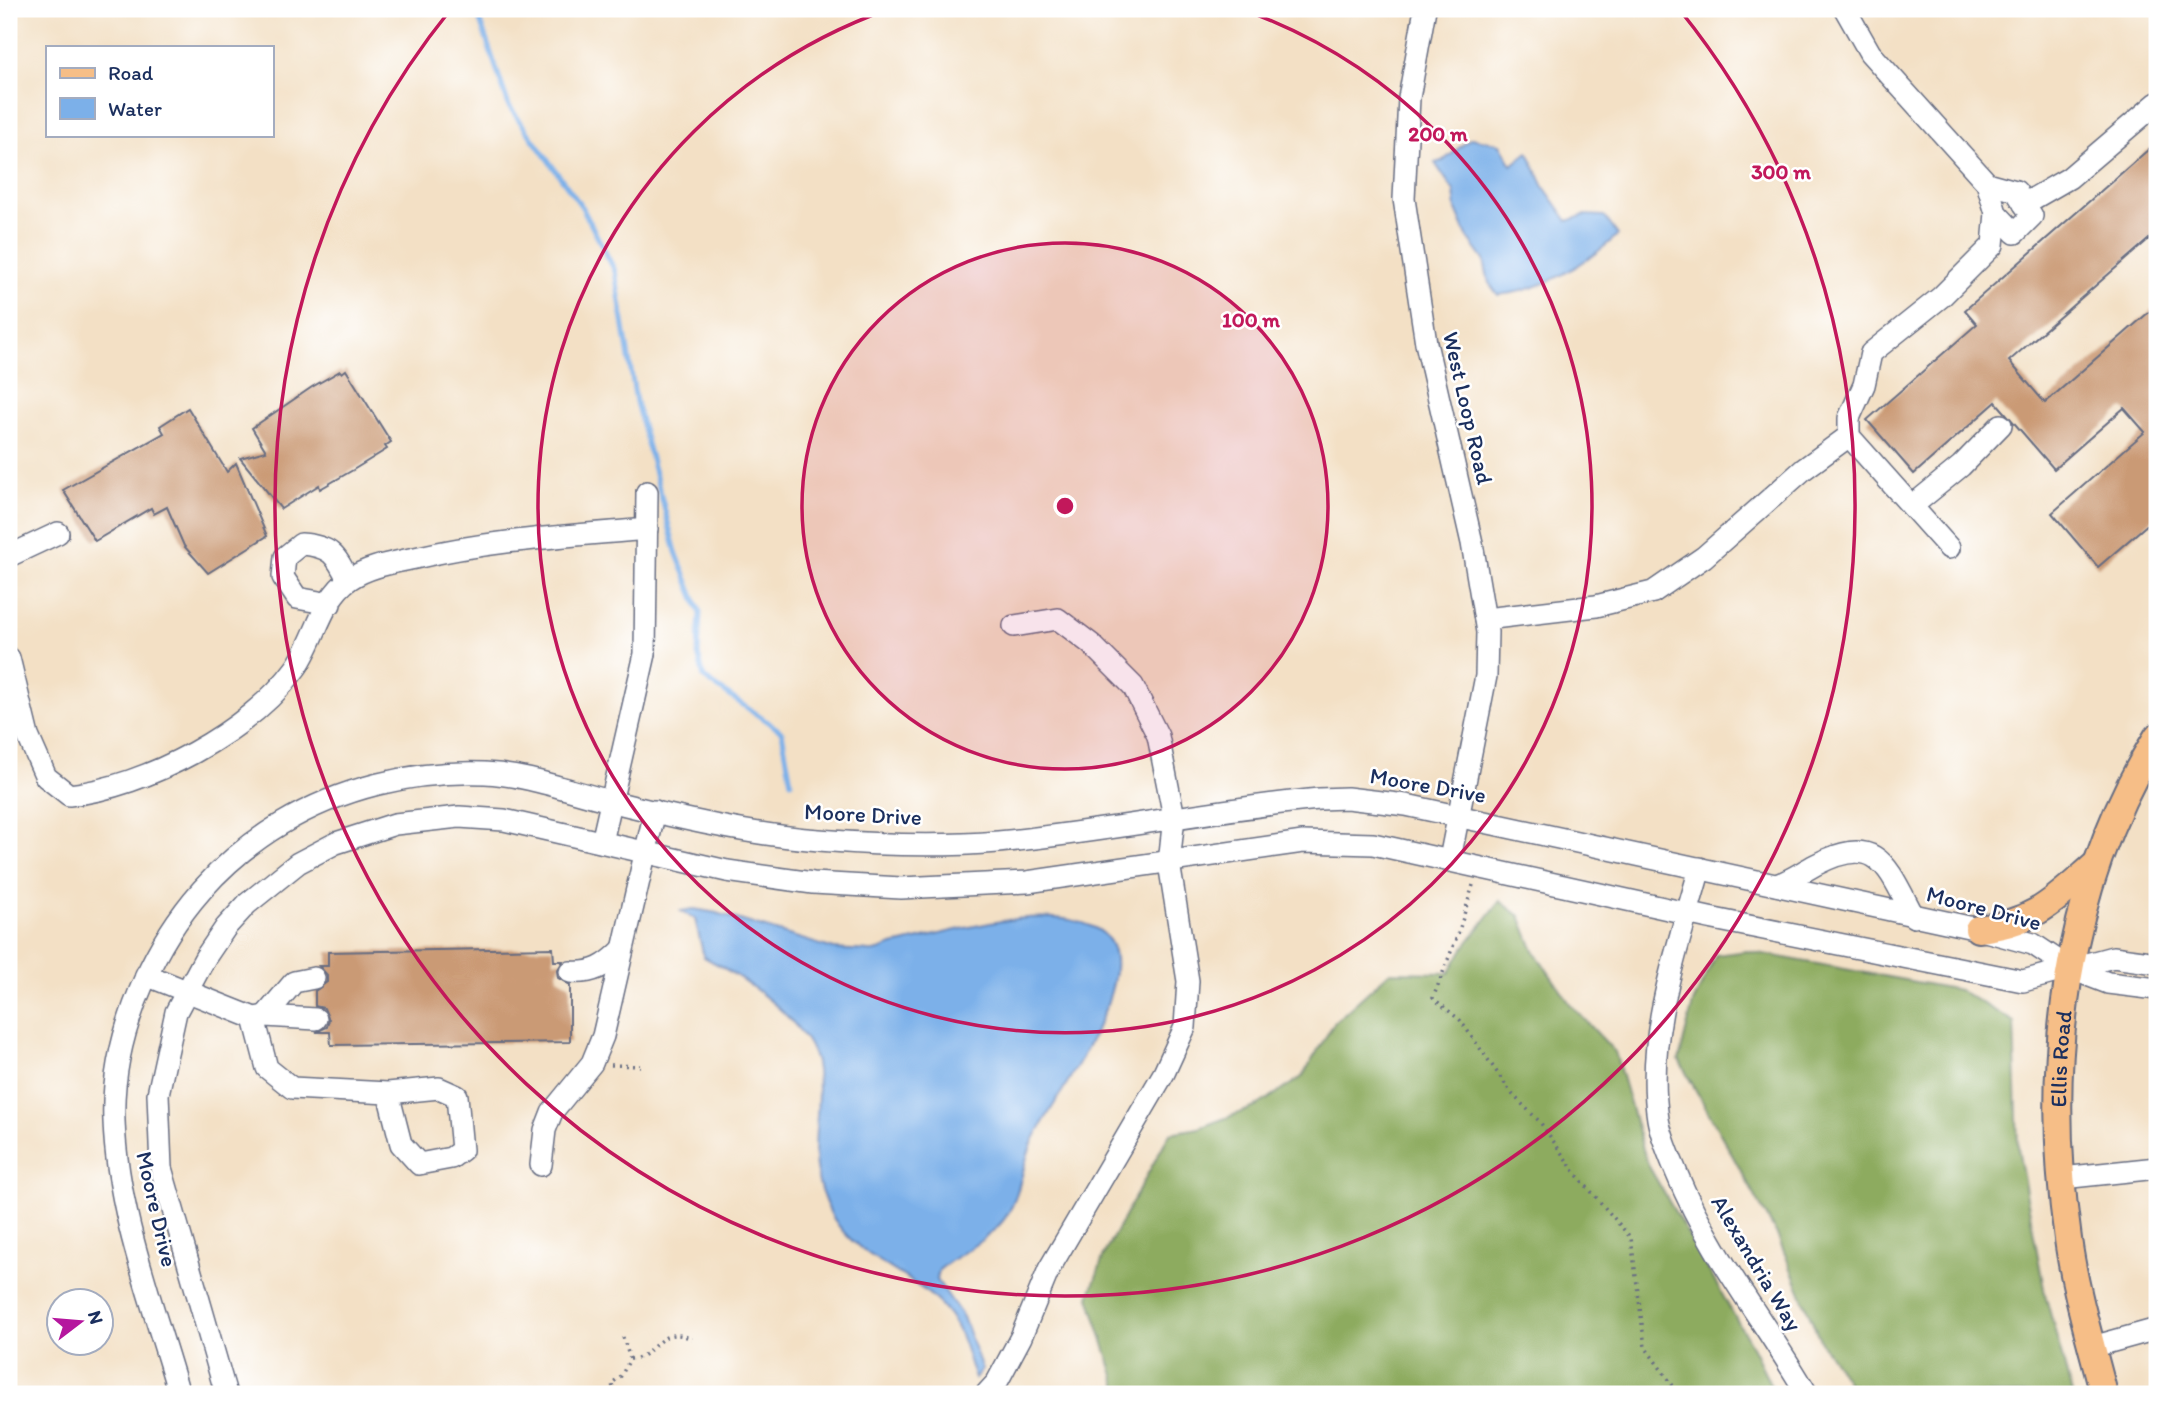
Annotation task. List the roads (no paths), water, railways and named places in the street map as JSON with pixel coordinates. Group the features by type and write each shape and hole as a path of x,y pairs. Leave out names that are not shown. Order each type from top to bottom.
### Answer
{"main road":[{"name":"Ellis Road","path":"2104,1394 2073,1269 2062,1178 2060,1075 2069,968 2094,866 2124,793 2157,737"},
{"path":"1978,929 2003,927 2030,918 2045,909 2094,866"}],"street":[{"name":"West Loop Road","path":"1425,9 1409,98 1404,199 1426,343 1472,543 1485,619 1486,676 1450,859"},
{"path":"1846,9 1870,53 1987,184 1996,213 1993,245 1941,297 1871,353 1864,385 1849,418 1849,436 1950,548"},
{"path":"2024,204 2069,178 2157,103"},
{"path":"1987,184 2016,191 2032,216 2015,233 1996,213"},
{"path":"1912,506 1961,466 2001,425"},
{"path":"1485,619 1505,614 1596,606 1653,592 1704,557 1804,468 1849,436"},
{"path":"602,842 645,654 647,492"},
{"path":"9,658 28,736 46,777 69,795 101,792 196,752 261,707 296,668 330,604 348,580 377,566 471,545 646,529"},
{"path":"9,556 58,533"},
{"path":"330,604 297,598 283,577 285,557 302,544 323,546 338,560 348,580"},
{"path":"986,1394 996,1382 1021,1337 1060,1248 1164,1073 1185,1027 1188,981 1169,863 1174,817 1158,736 1133,686 1091,644 1058,619 1014,626"},
{"name":"Moore Drive","path":"179,1394 119,1181 114,1096 123,1043 134,1002 177,920 222,867 269,829 344,793 385,781 437,774 489,773 533,780 613,802 748,831 815,840 912,845 998,842 1277,803 1347,798 1406,805 1978,929 2033,944 2069,968"},
{"path":"541,1165 545,1129 552,1112 592,1063 596,1054 654,811"},
{"name":"Moore Drive","path":"226,1394 168,1196 159,1145 158,1094 176,1012 185,992 226,927 247,904 298,863 368,831 395,824 459,817 504,820 764,877 901,888 1027,882 1303,842 1373,844 1688,913 2023,981 2069,968"},
{"path":"1777,886 1834,855 1861,851 1882,863 1914,916"},
{"name":"Alexandria Way","path":"1700,868 1663,1005 1656,1078 1658,1120 1669,1155 1703,1234 1807,1394"},
{"path":"570,972 583,973 605,967 622,950"},
{"path":"2069,968 2113,957 2157,962"},
{"path":"2069,968 2108,983 2157,989"},
{"path":"146,975 185,992 259,1017 316,1019"},
{"path":"259,1017 294,982 314,978"},
{"path":"259,1017 267,1068 292,1088 388,1093"},
{"path":"2062,1178 2157,1168"},
{"path":"2092,1347 2157,1329"}],"water":[{"path":"1471,138 1500,144 1512,165 1528,152 1544,187 1568,221 1584,215 1604,216 1618,235 1562,275 1515,293 1498,295 1489,283 1484,260 1468,238 1456,210 1454,191 1435,163 1443,161"},
{"path":"694,909 717,913 834,949 875,951 970,927 1023,918 1073,920 1095,928 1112,945 1115,970 1108,1000 1095,1033 1032,1143 1017,1194 1008,1214 988,1236 939,1270 937,1280 963,1317 982,1369 975,1379 958,1330 937,1301 858,1246 832,1216 817,1177 815,1143 818,1090 813,1052 803,1035 773,1003 737,976 704,957 695,919 681,911"}],"waterway":[{"path":"476,9 509,106 582,207 615,271 636,402 676,552 700,612 698,654 704,678 782,732 791,782"}]}
